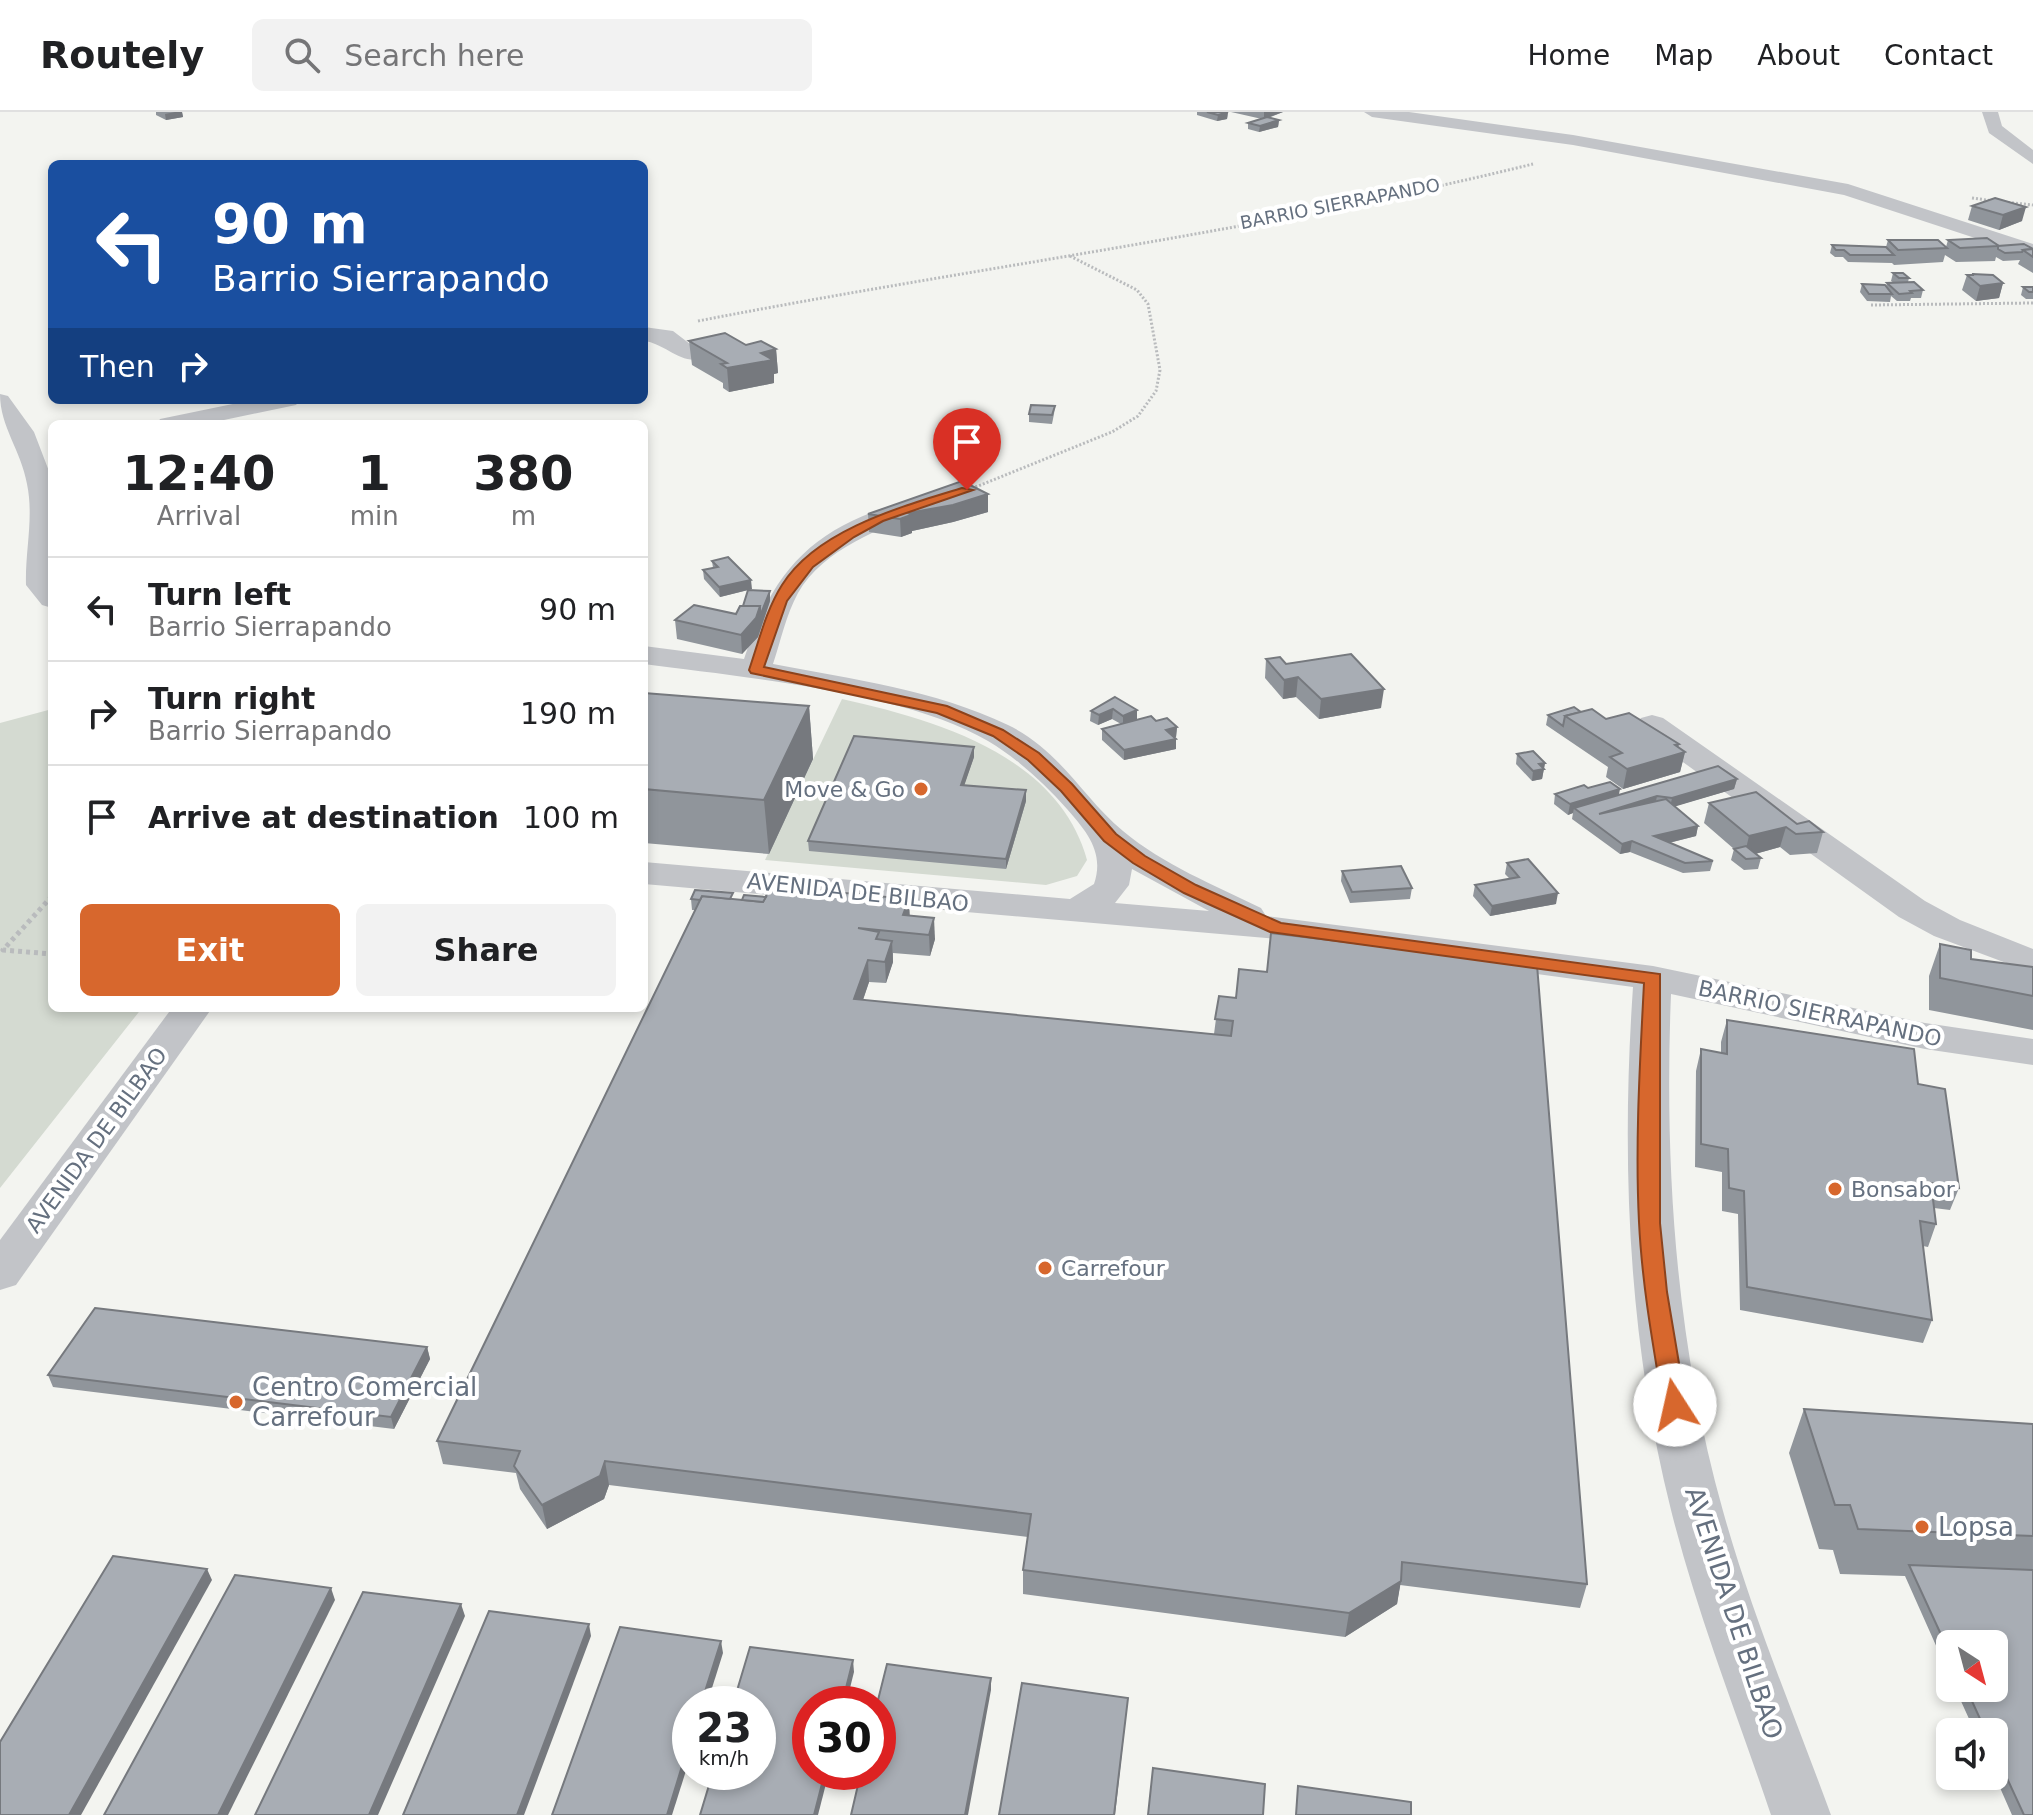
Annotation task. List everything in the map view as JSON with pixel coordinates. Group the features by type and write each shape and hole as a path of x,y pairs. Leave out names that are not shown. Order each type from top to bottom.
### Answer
{"street":[{"path":"1372,112 1610,147 1848,190 2032,247"},
{"path":"1990,112 1995,129 2033,159"},
{"path":"650,334 674,341 692,354"},
{"path":"0,401 16,420 43,493 44,541 40,585 48,594"},
{"path":"189,420 268,404"},
{"path":"756,670 780,601 790,583 808,565 849,534 878,519 967,490"},
{"name":"BARRIO SIERRAPANDO","path":"648,656 756,670 926,706 998,733 1055,777 1142,887 1156,918"},
{"path":"1652,725 1912,909 1947,928 2033,962"},
{"path":"1073,912 1104,897 1113,887 1112,850"},
{"name":"BARRIO SIERRAPANDO","path":"1112,850 1277,928"},
{"name":"AVENIDA DE BILBAO","path":"648,873 1073,912"},
{"name":"BARRIO SIERRAPANDO","path":"1073,912 1277,928 1653,978 1925,1036 2032,1054"},
{"name":"AVENIDA DE BILBAO","path":"1653,978 1648,1095 1650,1223 1669,1374 1686,1467 1714,1560 1801,1815"},
{"name":"AVENIDA DE BILBAO","path":"0,1273 189,1012"}],"path":[{"name":"BARRIO SIERRAPANDO","path":"650,334 802,299 1069,256 1464,181 1610,147"},
{"path":"967,490 1112,432 1138,416 1156,391 1160,370 1148,304 1137,290 1069,256"},
{"path":"1871,305 2033,303"},
{"path":"48,900 3,950 48,954"}],"shaded area":[{"name":"Move & Go","path":"842,699 953,731 1022,768 1050,794 1072,824 1087,860 1077,876 1046,885 765,860"},
{"path":"48,710 48,1012 139,1012 0,1188 0,723"}],"building":[{"path":"1267,117 1279,120 1260,126 1248,123"},
{"path":"1995,198 2026,207 2003,215 1972,206"},
{"path":"1987,238 1999,246 1960,248 1948,240"},
{"path":"1888,240 1938,240 1947,248 1898,250"},
{"path":"2024,244 2033,249 2005,253 1998,249 1998,246"},
{"path":"1832,245 1886,247 1894,255 1850,255 1844,250 1836,250"},
{"path":"1893,273 1903,273 1909,278 1899,278"},
{"path":"1967,275 1993,275 2003,283 1980,286"},
{"path":"1914,282 1923,290 1899,294 1887,283"},
{"path":"1862,284 1885,285 1892,294 1869,294"},
{"path":"725,333 746,345 761,341 776,349 761,353 773,360 727,368 721,364 727,363 689,341"},
{"path":"1031,405 1055,406 1052,415 1029,414"},
{"path":"962,481 988,494 953,505 908,513 911,515 900,519 868,514"},
{"path":"728,557 751,580 719,587 703,570 718,567 712,561"},
{"path":"748,590 770,591 760,616 760,606 743,606"},
{"path":"694,605 736,614 740,606 760,606 756,618 741,635 675,620"},
{"path":"1351,654 1384,689 1321,699 1298,677 1284,680 1266,659 1280,657 1286,664"},
{"path":"648,693 809,706 764,800 648,789"},
{"path":"1115,697 1137,710 1123,716 1113,709 1099,715 1091,711"},
{"path":"1574,707 1581,712 1565,716 1563,726 1548,715"},
{"path":"1592,709 1606,719 1629,713 1679,744 1675,745 1685,752 1627,769 1610,757 1622,753 1565,716"},
{"path":"1151,716 1156,721 1167,718 1177,727 1166,730 1176,739 1124,750 1102,729"},
{"path":"854,736 974,747 961,785 1026,790 1006,859 808,841"},
{"path":"1533,751 1545,763 1539,764 1544,769 1533,771 1517,754"},
{"path":"1718,766 1737,779 1672,798 1657,796 1599,814 1666,799 1698,826 1654,836 1713,861 1685,863 1632,841 1622,844 1574,808"},
{"path":"1610,782 1620,789 1570,804 1555,794 1584,785 1588,788"},
{"path":"1756,792 1797,824 1809,821 1823,832 1796,834 1786,827 1749,836 1709,803"},
{"path":"1746,846 1761,858 1746,859 1734,849"},
{"path":"1528,859 1558,893 1492,906 1475,885 1519,877 1507,863"},
{"path":"1401,866 1412,888 1352,892 1342,871"},
{"name":"Carrefour","path":"771,886 909,899 903,915 934,918 929,935 858,928 879,932 876,939 892,941 885,962 868,960 854,999 1231,1036 1233,1021 1215,1019 1219,996 1236,998 1239,969 1267,972 1271,933 1537,965 1587,1584 1402,1562 1401,1581 1349,1613 1023,1570 1031,1514 605,1461 600,1476 542,1505 514,1466 520,1451 437,1441 702,896 763,902"},
{"path":"695,890 733,893 730,899 702,896 700,900 691,899"},
{"path":"744,895 766,897 763,902 742,900"},
{"path":"1940,944 1971,950 1971,959 2033,967 2033,996 1940,978"},
{"name":"Bonsabor","path":"1727,1020 1914,1049 1918,1084 1945,1089 1959,1188 1931,1183 1936,1224 1920,1221 1932,1320 1747,1287 1744,1191 1729,1188 1728,1149 1701,1144 1701,1049 1727,1054"},
{"path":"95,1308 427,1347 391,1417 48,1375"},
{"path":"1804,1409 2033,1424 2033,1536 1858,1529 1850,1505 1835,1505"},
{"path":"113,1556 207,1569 69,1815 0,1815 0,1742"},
{"path":"1909,1565 2033,1570 2033,1815 2024,1815 2008,1780 2008,1718 1980,1718 1972,1702 2008,1702 2008,1630 1939,1630"},
{"path":"235,1575 331,1588 218,1815 104,1815"},
{"path":"363,1592 461,1604 369,1815 255,1815"},
{"path":"489,1611 589,1624 517,1815 403,1815"},
{"path":"620,1627 721,1641 707,1686 672,1686 672,1790 675,1790 667,1815 552,1815"},
{"path":"750,1647 853,1660 846,1686 792,1686 792,1790 820,1790 814,1815 700,1815 708,1790 776,1790 776,1686 738,1686"},
{"path":"887,1664 991,1678 965,1815 851,1815 857,1790 896,1790 896,1686 882,1686"},
{"path":"1022,1683 1128,1698 1114,1815 999,1815"},
{"path":"1153,1768 1265,1784 1263,1815 1148,1815"},
{"path":"1298,1786 1411,1802 1411,1815 1296,1815"}],"place":[{"name":"Move & Go","path":"921,789"},
{"name":"Bonsabor","path":"1835,1189"},
{"name":"Carrefour","path":"1045,1268"},
{"name":"Centro Comercial Carrefour","path":"236,1402"},
{"name":"Lopsa","path":"1922,1527"}],"route":[{"path":"967,490 878,519 849,534 808,565 790,583 780,601 756,670 882,694 941,710 998,733 1033,757 1066,787 1110,838 1139,859 1190,889 1277,928 1653,978 1648,1095 1650,1223 1656,1292 1675,1405"}]}
